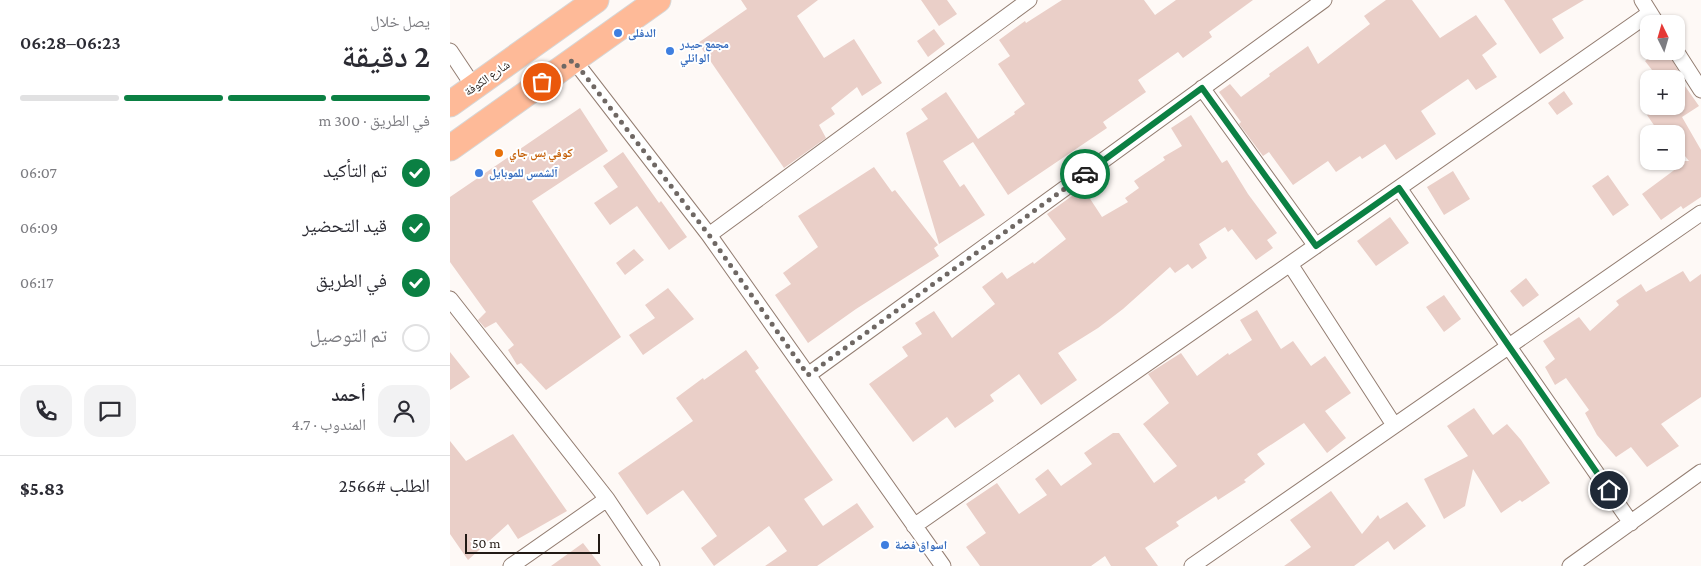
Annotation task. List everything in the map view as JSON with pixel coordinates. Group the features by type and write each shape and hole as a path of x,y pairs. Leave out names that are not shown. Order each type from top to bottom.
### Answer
{"highway":[{"name":"شارع الكوفة","path":"450,104 596,0"},
{"path":"450,148 658,0"}],"street":[{"path":"709,235 1029,0"},
{"path":"808,375 1324,0"},
{"path":"1642,0 1652,15"},
{"path":"914,526 1399,188 1640,27"},
{"path":"450,51 474,87"},
{"path":"573,60 709,235 943,566"},
{"path":"1682,60 1701,90"},
{"path":"1202,88 1316,246"},
{"path":"1399,188 1631,523"},
{"path":"1192,566 1701,213"},
{"path":"1290,264 1394,425"},
{"path":"450,299 607,499 652,566"},
{"path":"1570,566 1701,472"},
{"path":"511,566 607,499"}],"building":[{"path":"741,0 818,0 797,16 824,58 854,39 882,83 862,96 857,87 831,108 835,114 819,125 826,138 784,168 698,43 747,9"},
{"path":"921,0 947,0 957,14 939,26"},
{"path":"1062,0 1144,0 1155,15 1176,0 1253,0 1209,32 1212,37 1183,58 1178,52 1138,80 1146,92 1103,122 1107,128 1008,195 973,142 943,161 960,187 964,184 985,215 939,244 906,133 928,119 921,109 946,92 978,139 1015,114 1014,112 1025,104 998,64 1010,56 999,40 1025,21 1026,23"},
{"path":"1386,0 1412,0 1440,38 1476,15 1497,44 1482,55 1497,77 1476,90 1468,79 1421,111 1436,134 1396,160 1385,144 1362,159 1360,156 1336,172 1328,161 1293,185 1269,152 1263,156 1239,124 1241,122 1219,92 1230,84 1241,97 1308,46 1318,64 1370,24 1364,16"},
{"path":"1504,0 1584,0 1552,19 1564,38 1540,54"},
{"path":"934,29 945,44 928,57 917,41"},
{"path":"1672,60 1678,70 1652,70 1645,61"},
{"path":"1685,86 1699,106 1682,117 1701,150 1701,197 1683,209 1681,206 1661,220 1642,194 1674,170 1685,170 1685,161 1689,161 1685,156 1685,125 1654,125 1647,115 1685,115"},
{"path":"1564,91 1573,104 1557,115 1548,103"},
{"path":"580,108 608,151 532,201 621,337 546,390 521,363 517,365 508,350 514,345 496,322 485,328 478,320 486,312 450,262 450,197"},
{"path":"1191,115 1222,163 1227,160 1248,194 1277,233 1267,240 1273,248 1256,260 1232,229 1228,232 1225,227 1199,244 1207,258 1192,269 1188,264 1175,273 1170,267 1123,309 1098,328 1058,353 1077,380 1041,405 1019,374 990,395 994,401 955,428 947,417 913,442 869,384 908,356 902,347 922,334 915,323 934,311 952,338 995,304 982,287 1002,272 1007,279 1033,262 1034,264 1066,239 1047,214 1083,188 1102,217 1128,202 1125,198 1139,188 1134,181 1165,160 1163,157 1182,146 1171,128"},
{"path":"623,152 659,203 661,201 687,237 669,250 637,206 610,225 594,203 618,187 603,166"},
{"path":"874,167 892,192 895,190 938,245 934,248 939,256 856,309 808,343 775,295 791,284 783,273 818,247 798,216"},
{"path":"1453,171 1470,199 1444,215 1427,187"},
{"path":"1608,175 1629,205 1613,216 1592,186"},
{"path":"1390,217 1409,243 1376,266 1357,241"},
{"path":"634,249 644,260 625,275 616,263"},
{"path":"1683,271 1690,282 1701,274 1701,397 1661,424 1679,446 1647,467 1631,447 1616,457 1597,435 1585,413 1589,410 1566,378 1555,385 1545,367 1555,359 1543,341 1579,317 1590,331 1619,305 1616,301 1641,284 1646,292"},
{"path":"1526,278 1539,295 1523,307 1510,291"},
{"path":"668,288 694,319 643,355 629,335 655,318 645,305"},
{"path":"1444,295 1461,319 1444,332 1426,307"},
{"path":"1257,310 1281,349 1293,341 1311,366 1325,356 1351,393 1325,411 1346,438 1327,453 1304,423 1257,454 1265,464 1244,480 1246,482 1218,500 1216,496 1176,522 1179,526 1145,548 1158,566 1111,566 1105,556 1091,566 980,566 966,547 986,533 966,504 997,483 1019,514 1047,495 1035,479 1048,469 1061,486 1092,464 1084,453 1113,433 1119,433 1154,483 1177,466 1143,424 1169,403 1148,374 1181,353 1197,376 1228,353 1229,355 1252,340 1240,320"},
{"path":"746,350 759,368 755,371 833,480 804,499 823,526 857,503 874,527 817,566 765,566 787,551 769,526 714,566 701,548 717,536 683,490 647,515 618,473 693,421 676,398"},
{"path":"450,352 470,377 450,390"},
{"path":"1474,408 1493,435 1507,424 1521,440 1550,483 1522,502 1520,500 1501,513 1473,469 1465,506 1444,519 1424,479 1468,456 1447,426"},
{"path":"513,434 567,511 518,539 508,524 468,560 450,534 450,441 466,461"},
{"path":"1331,491 1362,534 1378,515 1380,519 1407,502 1426,526 1394,550 1388,541 1354,566 1284,566 1311,547 1290,520"},
{"path":"583,543 601,566 551,566"}],"way so far":[{"path":"542,82 573,60 709,235 808,375 1085,174"}],"place":[{"name":"الدفلى","path":"618,33"},
{"name":"مجمع حيدر الوائلي","path":"670,51"},
{"name":"كوفي بس جاي","path":"499,153"},
{"name":"آلشمس للموبايل","path":"479,173"},
{"name":"اسواق فضة","path":"885,545"}],"route":[{"path":"1085,174 1202,88 1316,246 1399,188 1609,490"}]}
